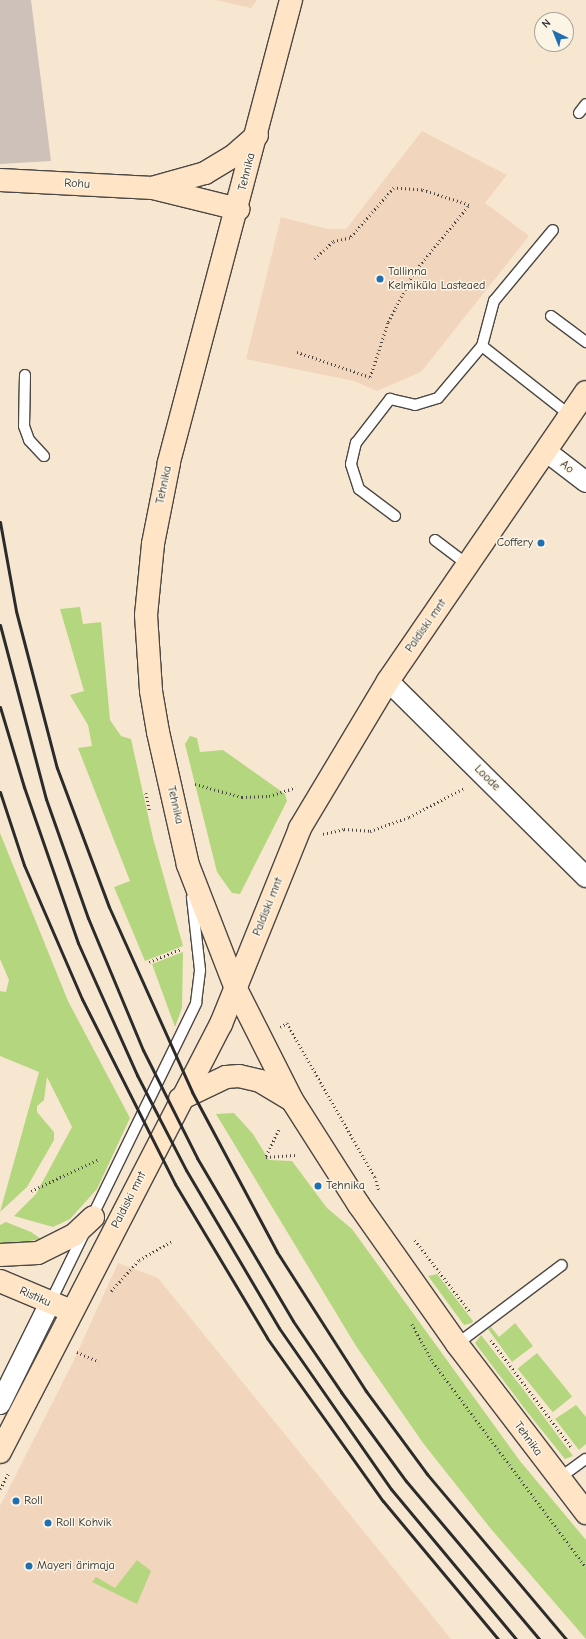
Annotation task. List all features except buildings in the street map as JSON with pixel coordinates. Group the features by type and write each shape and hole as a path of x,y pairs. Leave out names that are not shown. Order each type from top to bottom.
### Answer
{"main road":[{"name":"Tehnika","path":"291,0 238,209 169,463 153,544 146,615 151,691 188,865 236,989 292,1100 359,1206 457,1344 558,1479 586,1512"},
{"name":"Rohu","path":"153,188 205,173 232,156 257,135"},
{"name":"Rohu","path":"0,180 153,188 238,209"},
{"name":"Paldiski mnt","path":"0,1452 180,1099 221,1024 300,828 396,687 468,565 554,457 570,416 586,392"},
{"path":"180,1099 226,1077 239,1076 260,1081 292,1100"},
{"path":"0,1254 38,1253 74,1235 93,1217"},
{"name":"Ristiku","path":"0,1281 50,1304 71,1311"}],"street":[{"name":"Ao","path":"554,457 586,482"},
{"name":"Loode","path":"396,687 586,877"},
{"name":"Paldiski mnt","path":"0,1404 50,1304"}],"lane":[{"path":"579,113 586,104"},
{"path":"395,516 359,489 351,464 356,443 390,399 415,405 438,398 482,346 494,302 553,230"},
{"path":"551,316 586,342"},
{"path":"482,346 570,416"},
{"path":"25,375 24,426 29,440 44,456"},
{"path":"435,540 468,565"},
{"name":"Paldiski mnt","path":"50,1304 196,1003 200,970 188,865"},
{"path":"457,1344 562,1265"},
{"path":"558,1479 584,1460"}],"path":[{"path":"297,352 370,377 388,322 414,272 469,205 422,190 394,188 350,238 333,242 315,259"},
{"path":"189,780 200,788 242,797 269,796 297,787"},
{"path":"323,835 344,829 370,831 409,817 451,793 489,780"},
{"path":"149,962 187,947"},
{"path":"287,1023 375,1177 379,1192"},
{"path":"279,1130 266,1157 295,1155"},
{"path":"31,1190 102,1157"},
{"path":"410,1235 430,1256 480,1326 584,1460"},
{"path":"118,1283 139,1260 172,1241"},
{"path":"409,1318 433,1362 586,1567"}],"shaded area":[{"path":"0,0 31,0 51,161 0,164"},
{"path":"216,0 257,0 251,8"},
{"name":"Tallinna Kelmiküla Lasteaed","path":"422,131 507,175 485,203 529,236 421,372 377,391 354,381 246,359 281,217 327,229 346,229"},
{"path":"118,1263 158,1278 451,1639 0,1639 0,1506 73,1362"}],"green space":[{"path":"80,607 83,624 101,622 110,720 121,736 131,739 153,838 183,946 145,961 114,887 130,881 78,748 92,746 88,725 70,695 84,691 60,609"},
{"path":"190,736 197,738 200,752 223,750 285,794 287,801 240,894 232,893 217,872 185,744"},
{"path":"0,833 68,1001 130,1118 97,1189 70,1219 53,1227 14,1216 36,1194 72,1127 47,1077 44,1100 37,1106 37,1112 54,1132 54,1140 27,1187 0,1212 39,1072 0,1056 0,991 6,992 9,980 0,959"},
{"path":"183,952 182,1008 175,1027 152,964"},
{"path":"234,1113 253,1134 269,1160 292,1161 327,1208 352,1229 520,1461 586,1540 586,1639 491,1529 423,1443 356,1346 216,1114"},
{"path":"6,1222 31,1232 41,1239 0,1246 0,1225"},
{"path":"437,1274 473,1321 472,1323 464,1325 428,1276"},
{"path":"515,1323 533,1346 512,1362 488,1329 491,1327 499,1337"},
{"path":"481,1335 573,1456 565,1459 528,1413 475,1343"},
{"path":"537,1353 572,1397 553,1412 518,1369"},
{"path":"576,1405 586,1417 586,1444 579,1450 555,1419"},
{"path":"137,1560 151,1571 137,1604 92,1582 96,1577 115,1588"}],"railway":[{"path":"0,522 16,611 57,768 109,907 192,1092 277,1252 366,1391 427,1474 566,1639"},
{"path":"0,625 46,799 88,918 143,1050 197,1158 293,1321 341,1392 406,1481 539,1639"},
{"path":"0,707 24,787 78,943 137,1075 186,1170 279,1328 391,1489 516,1639"},
{"path":"0,792 24,865 82,999 175,1184 267,1338 383,1501 498,1639"}],"place":[{"name":"Tallinna Kelmiküla Lasteaed","path":"380,279"},
{"name":"Coffery","path":"541,543"},
{"name":"Tehnika","path":"318,1186"},
{"name":"Roll","path":"16,1501"},
{"name":"Roll Kohvik","path":"48,1523"},
{"name":"Mayeri ärimaja","path":"29,1566"}]}
